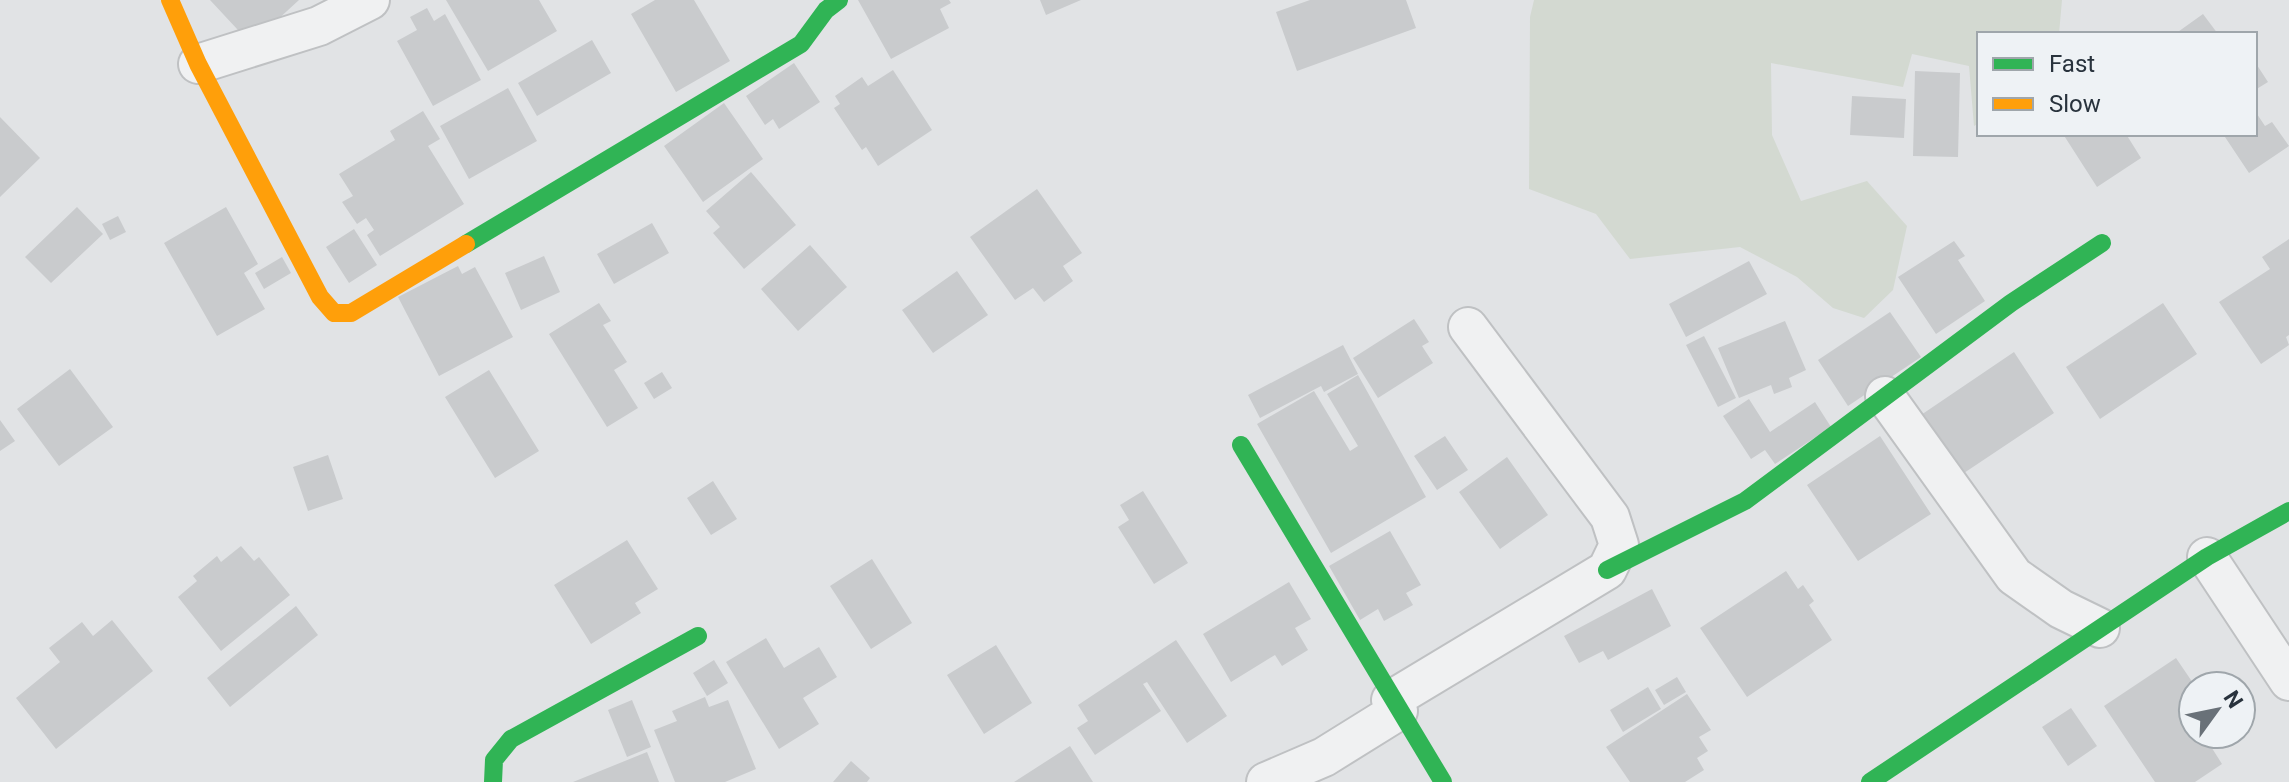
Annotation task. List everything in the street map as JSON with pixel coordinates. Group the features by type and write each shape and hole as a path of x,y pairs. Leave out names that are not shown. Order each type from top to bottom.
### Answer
{"street":[{"path":"170,0 198,64 320,297 334,313 351,313 801,44 826,10 839,0"},
{"path":"198,64 319,26 370,0"},
{"path":"1266,782 1324,757 1395,706 1607,570 1745,501 2011,303 2102,243"},
{"path":"1468,327 1610,517 1619,545 1607,570"},
{"path":"1885,396 2014,576 2061,609 2100,628"},
{"path":"1241,445 1443,782"},
{"path":"1870,782 2207,557 2289,511"},
{"path":"2207,557 2289,681"},
{"path":"493,782 494,760 511,739 698,636"}],"shaded area":[{"path":"1534,0 2062,0 2059,32 1977,32 1977,124 1974,126 1969,66 1912,54 1903,87 1771,63 1772,135 1801,201 1867,181 1907,226 1893,290 1864,318 1833,308 1797,277 1740,247 1630,259 1596,214 1529,189 1530,17"}],"building":[{"path":"210,0 299,0 251,44"},
{"path":"446,0 539,0 557,31 488,71"},
{"path":"655,0 694,0 730,61 676,92 631,14"},
{"path":"858,0 949,0 951,3 940,9 949,28 891,59"},
{"path":"1040,0 1081,0 1046,15"},
{"path":"1310,0 1406,0 1416,28 1297,71 1276,12"},
{"path":"427,8 434,21 445,14 481,80 433,106 397,41 417,30 410,17"},
{"path":"2203,14 2216,32 2178,32"},
{"path":"592,40 611,73 537,116 518,83"},
{"path":"794,63 820,102 779,129 773,119 765,125 746,96"},
{"path":"2257,65 2268,82 2257,89"},
{"path":"893,70 932,130 878,166 866,147 862,150 834,108 840,104 835,96 862,77 868,86"},
{"path":"1915,71 1960,73 1958,157 1913,156"},
{"path":"508,88 537,141 469,179 440,126"},
{"path":"1852,96 1906,99 1904,138 1850,135"},
{"path":"724,103 763,159 703,202 664,146"},
{"path":"423,111 440,139 428,146 464,204 380,256 367,235 374,230 366,218 357,224 342,202 353,196 339,174 395,140 390,131"},
{"path":"2257,114 2265,126 2272,122 2289,146 2249,173 2224,136 2257,136"},
{"path":"0,117 40,158 0,197"},
{"path":"2064,136 2127,136 2141,158 2097,187"},
{"path":"751,172 796,225 744,269 713,233 720,227 706,211"},
{"path":"1037,189 1082,253 1063,266 1073,281 1044,302 1033,288 1015,300 970,237"},
{"path":"77,207 103,234 51,283 25,257"},
{"path":"226,207 258,264 244,273 265,309 217,336 164,243"},
{"path":"118,216 126,232 110,240 102,224"},
{"path":"652,223 669,253 614,284 597,254"},
{"path":"354,229 377,265 349,283 326,247"},
{"path":"2289,239 2289,335 2286,337 2289,345 2261,364 2219,302 2270,269 2262,257"},
{"path":"1954,241 1965,256 1958,260 1985,301 1936,334 1898,277"},
{"path":"810,245 847,287 798,331 761,289"},
{"path":"544,256 560,292 521,310 505,273"},
{"path":"282,257 291,273 264,289 255,273"},
{"path":"1749,261 1767,294 1686,337 1669,304"},
{"path":"458,266 462,274 475,267 513,337 439,376 398,297"},
{"path":"957,271 988,315 933,353 902,310"},
{"path":"599,303 611,321 603,325 627,362 614,370 638,408 607,427 549,334"},
{"path":"2163,303 2197,354 2100,419 2066,367"},
{"path":"1890,312 1921,357 1848,406 1818,360"},
{"path":"1414,319 1429,342 1422,346 1433,363 1378,398 1353,358"},
{"path":"1785,321 1806,370 1789,378 1792,387 1774,394 1771,385 1739,398 1718,348"},
{"path":"1704,336 1736,398 1718,407 1686,345"},
{"path":"1343,345 1358,374 1324,392 1321,386 1260,418 1248,395"},
{"path":"2014,352 2054,413 1958,477 1918,417"},
{"path":"70,369 113,427 59,466 17,409"},
{"path":"489,370 539,451 495,478 445,397"},
{"path":"662,372 672,388 654,399 644,383"},
{"path":"1358,375 1426,497 1331,553 1257,424 1314,391 1350,451 1358,446 1327,394"},
{"path":"1749,399 1770,432 1815,402 1831,427 1775,464 1765,450 1751,459 1723,416"},
{"path":"0,420 15,441 0,451"},
{"path":"1445,436 1468,470 1437,490 1414,456"},
{"path":"1880,436 1931,514 1858,561 1807,485"},
{"path":"328,455 343,499 308,511 293,467"},
{"path":"1507,457 1548,515 1500,549 1459,492"},
{"path":"713,481 737,519 711,535 687,498"},
{"path":"1143,491 1188,563 1154,584 1118,527 1129,520 1120,505"},
{"path":"1390,531 1421,585 1406,593 1413,605 1384,621 1378,609 1360,620 1329,566"},
{"path":"627,540 658,589 635,603 641,613 591,644 554,585"},
{"path":"241,546 254,561 259,557 290,595 221,651 178,597 197,581 193,576 217,556 221,562"},
{"path":"872,559 912,623 871,649 830,586"},
{"path":"1786,571 1798,589 1803,585 1814,601 1809,605 1832,640 1747,697 1700,628"},
{"path":"1289,582 1311,619 1295,628 1308,650 1282,666 1275,655 1231,682 1203,634"},
{"path":"1652,589 1671,626 1608,660 1603,651 1579,663 1564,636"},
{"path":"296,606 318,635 230,707 207,678"},
{"path":"112,620 153,671 56,749 16,698 60,662 49,648 82,622 93,636"},
{"path":"766,638 784,668 819,647 837,677 803,698 819,724 779,749 726,662"},
{"path":"1176,640 1227,716 1187,743 1147,682 1143,684 1161,711 1095,755 1077,728 1088,721 1078,705"},
{"path":"996,645 1032,703 984,734 947,675"},
{"path":"2176,658 2184,670 2177,670 2177,750 2213,750 2222,764 2195,782 2155,782 2104,706"},
{"path":"714,660 728,683 707,696 693,673"},
{"path":"1677,677 1686,692 1664,705 1655,690"},
{"path":"1648,687 1661,709 1623,732 1610,710"},
{"path":"1687,694 1711,730 1699,737 1708,751 1697,758 1704,770 1685,782 1630,782 1606,747"},
{"path":"705,697 709,707 728,700 756,769 725,782 675,782 654,730 677,721 672,711"},
{"path":"632,700 651,747 627,757 608,710"},
{"path":"2071,708 2097,746 2068,766 2042,727"},
{"path":"1070,746 1093,782 1014,782"},
{"path":"647,752 659,782 573,782"},
{"path":"851,761 870,778 867,782 833,782"}],"traffic: fast":[{"path":"466,244 801,44 826,10 839,0"},
{"path":"1607,570 1745,501 2011,303 2102,243"},
{"path":"1241,445 1443,782"},
{"path":"1870,782 2207,557 2289,511"},
{"path":"493,782 494,760 511,739 698,636"}],"traffic: slow":[{"path":"170,0 198,64 320,297 334,313 351,313 466,244"}]}
